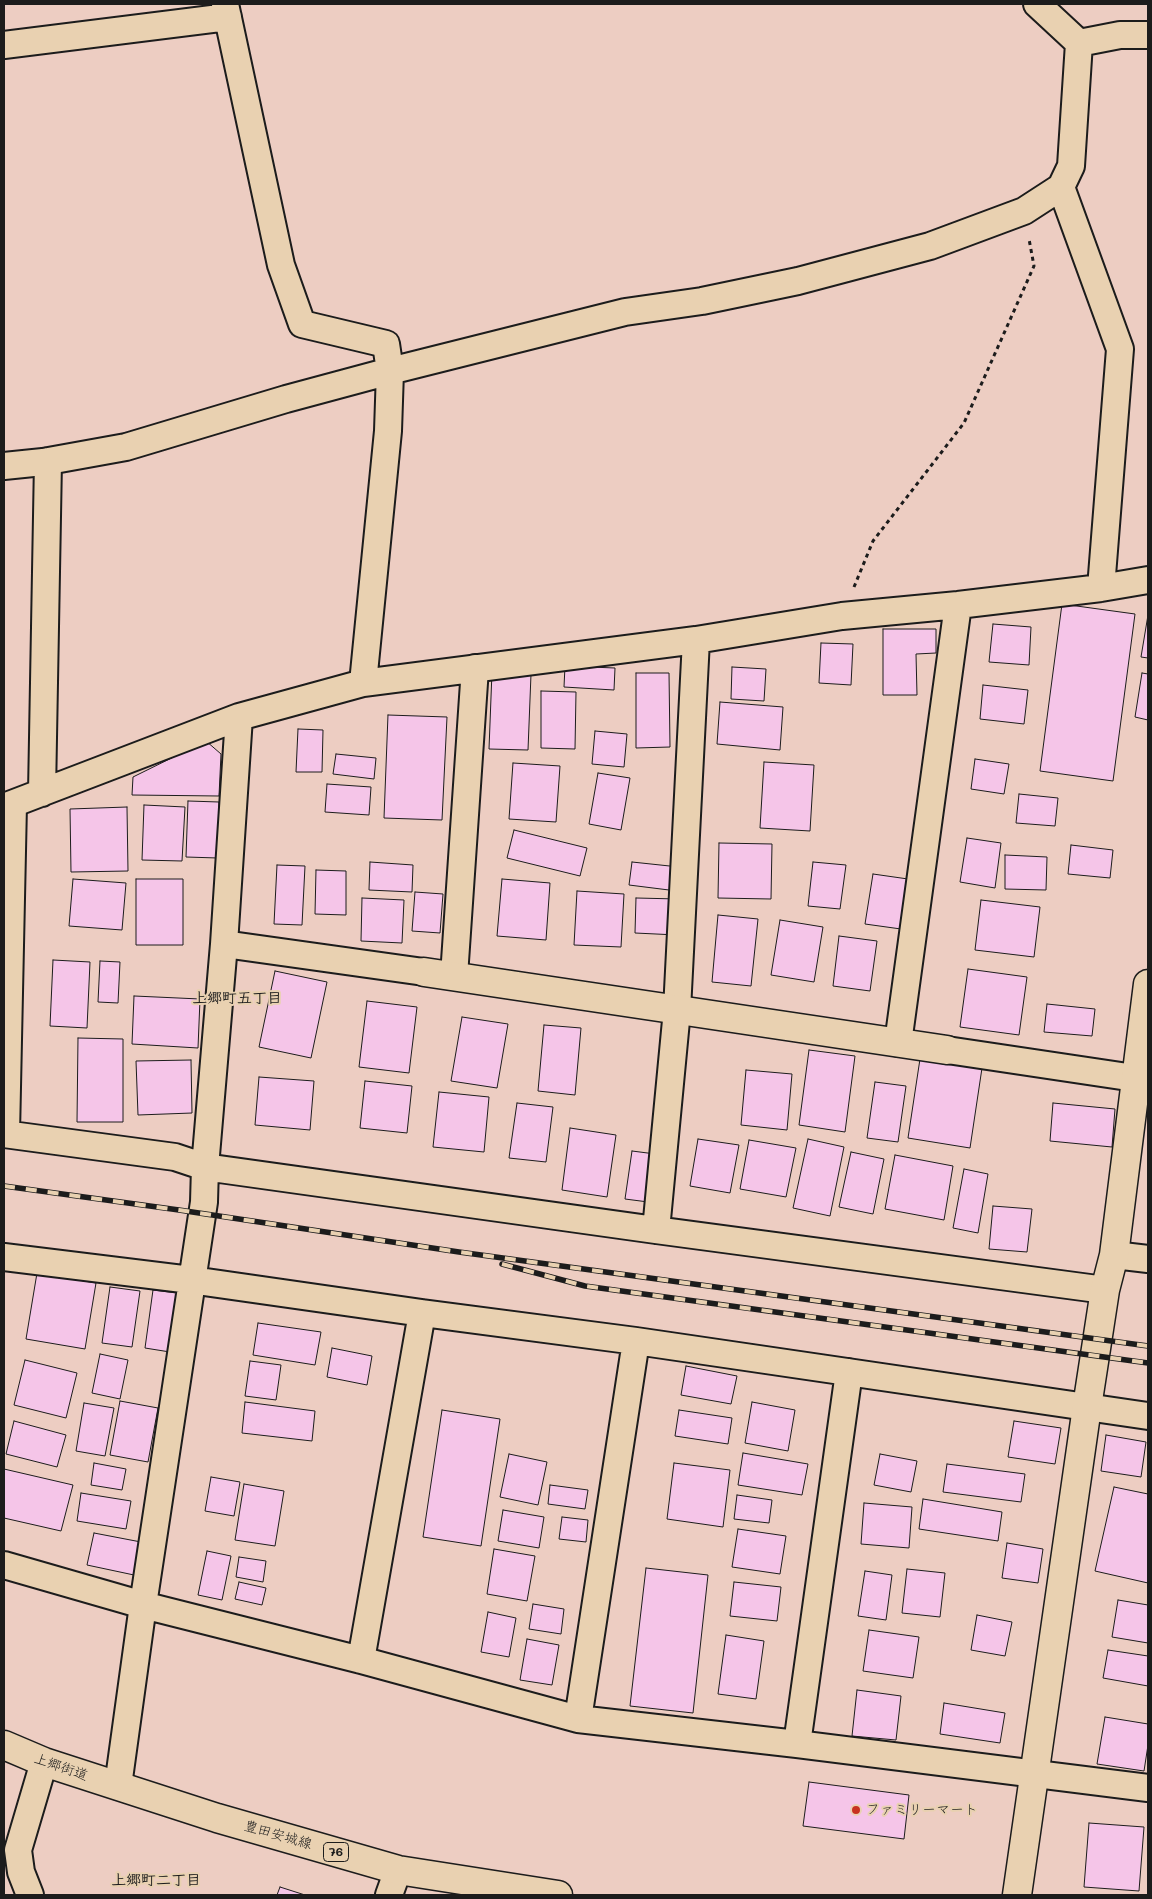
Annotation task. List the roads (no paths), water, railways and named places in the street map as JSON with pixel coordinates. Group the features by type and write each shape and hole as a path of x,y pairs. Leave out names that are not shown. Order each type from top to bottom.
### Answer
{"street":[{"path":"1037,4 1079,43"},
{"path":"4,45 226,10 281,265 302,324 386,344 390,371 388,431 363,683"},
{"path":"1079,43 1120,35 1148,36"},
{"path":"4,466 48,461 126,447 390,371 625,312 702,301 798,281 930,246 1024,211 1061,186 1071,166 1079,43"},
{"path":"1061,186 1120,349 1101,588"},
{"path":"42,793 48,461"},
{"path":"1106,1290 205,1167 175,1157 5,1134 9,806 238,717 363,683 696,640 842,616 958,605 1101,588 1148,580"},
{"path":"898,1043 958,605"},
{"path":"656,1230 677,1010 696,640"},
{"path":"454,976 474,668"},
{"path":"118,1786 143,1605 204,1202 205,1167 224,944 238,717"},
{"path":"224,944 454,976 1142,1079"},
{"path":"1018,1895 1087,1407 1142,1079 1148,984"},
{"path":"1114,1255 1148,1259"},
{"path":"4,1257 191,1280 422,1314 636,1341 1148,1416"},
{"path":"361,1660 422,1314"},
{"path":"578,1719 636,1341"},
{"path":"797,1744 849,1372"},
{"path":"4,1565 143,1605 361,1660 578,1719 1148,1788"},
{"name":"上郷街道","path":"4,1746 44,1762 118,1786"},
{"path":"30,1895 21,1872 18,1850 44,1762"},
{"name":"豊田安城線","path":"118,1786 217,1818 398,1870 558,1895"},
{"path":"389,1895 398,1870"}],"railway":[{"path":"4,1186 459,1252 1148,1346"},
{"path":"502,1264 585,1286 1148,1363"}],"place":[{"name":"ファミリーマート","path":"856,1810"}],"district":[{"name":"上郷町五丁目","path":"237,998"},
{"name":"上郷町二丁目","path":"156,1880"}]}
